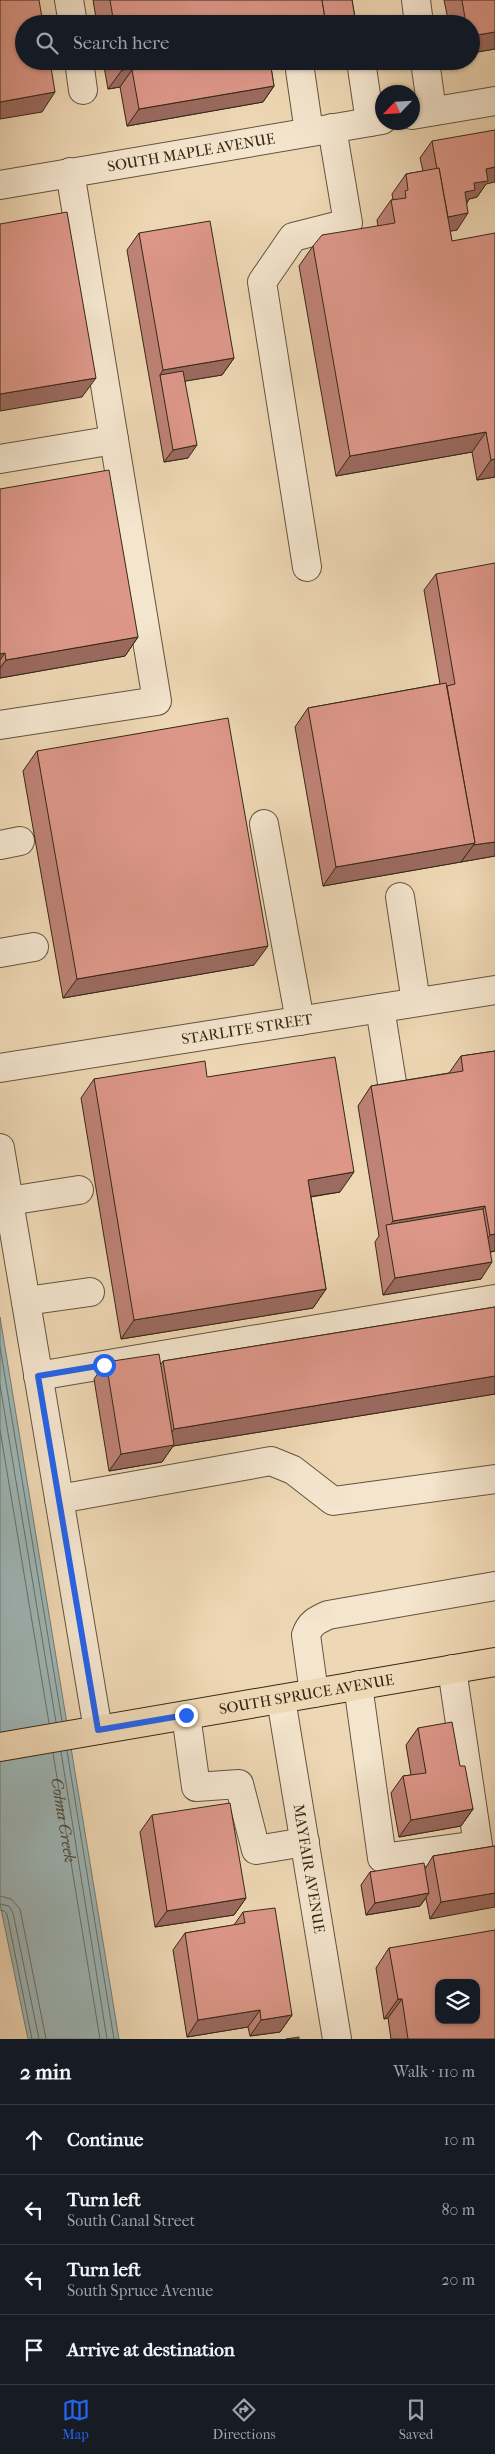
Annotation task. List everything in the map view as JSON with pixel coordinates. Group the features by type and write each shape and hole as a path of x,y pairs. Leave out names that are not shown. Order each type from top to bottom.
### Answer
{"main road":[{"name":"SOUTH SPRUCE AVENUE","path":"0,1747 495,1662"}],"street":[{"path":"69,0 72,15"},
{"path":"416,0 418,15"},
{"path":"80,70 83,90"},
{"path":"300,70 321,130 348,224 293,236 262,282 307,567"},
{"path":"363,70 375,117"},
{"path":"424,70 422,113 495,101"},
{"name":"SOUTH MAPLE AVENUE","path":"0,186 70,172 375,121"},
{"path":"0,725 157,701 70,172"},
{"path":"0,458 114,440"},
{"path":"264,824 300,1021"},
{"path":"400,897 416,1002"},
{"path":"0,953 34,948"},
{"name":"STARLITE STREET","path":"0,1068 495,990"},
{"path":"380,1008 393,1090"},
{"path":"0,1148 98,1730"},
{"path":"9,1201 79,1190"},
{"path":"26,1301 90,1292"},
{"path":"38,1376 495,1299"},
{"path":"59,1499 271,1460 293,1470 333,1502 495,1479"},
{"path":"314,1693 306,1635 309,1627 316,1621 328,1615 495,1586"},
{"path":"358,1685 382,1858 478,1845 452,1669"},
{"name":"MAYFAIR AVENUE","path":"281,1699 337,2039"},
{"path":"186,1715 196,1788 239,1784 256,1850 304,1842"}],"water":[{"name":"Colma Creek","path":"0,1317 119,2039 28,2039 0,1904"}],"building":[{"path":"0,0 39,0 42,15 15,15 15,70 51,70 55,92 0,102"},
{"path":"110,0 322,0 324,15 112,15"},
{"path":"322,0 352,0 354,15 324,15"},
{"path":"462,0 495,0 495,32 480,34 480,15 464,15"},
{"path":"132,70 271,70 274,86 139,109"},
{"path":"495,130 495,167 486,169 488,181 474,183 475,190 465,192 468,213 448,217 432,141"},
{"path":"439,168 452,241 495,233 495,459 491,460 486,432 350,456 313,246 322,235 395,223 391,200 406,198 405,191 408,190 406,174"},
{"path":"67,212 96,378 0,394 0,224"},
{"path":"210,221 234,358 163,370 139,233"},
{"path":"183,371 197,445 173,450 160,375"},
{"path":"109,470 138,637 6,660 5,653 0,654 0,489"},
{"path":"495,563 495,842 473,845 475,843 447,686 455,684 436,574"},
{"path":"446,683 475,843 336,867 308,708"},
{"path":"228,718 268,946 77,979 37,751"},
{"path":"495,1051 495,1234 490,1235 485,1206 393,1221 371,1086 463,1071 461,1056"},
{"path":"335,1057 354,1172 308,1180 326,1289 134,1320 94,1079 205,1061 207,1077"},
{"path":"483,1209 492,1262 395,1278 386,1225"},
{"path":"495,1307 495,1376 174,1429 163,1361"},
{"path":"159,1354 174,1445 121,1454 106,1362"},
{"path":"452,1722 460,1766 465,1766 473,1809 411,1820 403,1776 426,1773 418,1728"},
{"path":"230,1803 246,1898 167,1911 152,1815"},
{"path":"495,1846 495,1893 441,1902 433,1856"},
{"path":"424,1863 429,1893 375,1903 370,1872"},
{"path":"275,1908 292,2015 261,2020 260,2010 198,2020 185,1933 245,1923 243,1912"},
{"path":"495,1930 495,2039 408,2039 402,1999 398,1999 389,1948"}],"route":[{"path":"104,1365 38,1376 98,1730 186,1715"}]}
